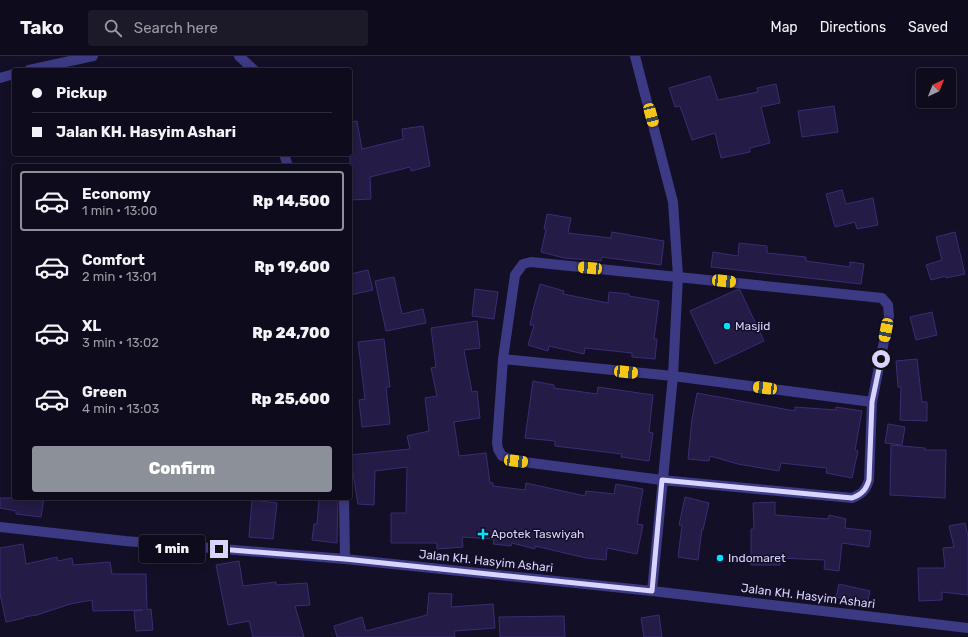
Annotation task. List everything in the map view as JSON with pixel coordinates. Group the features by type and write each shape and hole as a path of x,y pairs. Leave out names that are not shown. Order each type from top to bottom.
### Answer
{"street":[{"path":"38,68 93,56"},
{"path":"241,56 252,68"},
{"path":"635,56 673,202 678,276 673,376 652,591"},
{"path":"0,78 12,75"},
{"path":"531,262 678,276 882,298 888,305 889,316 872,402 869,480 867,487 861,494 852,498 662,480 516,461 502,456 498,449 497,442 503,359 514,275 523,264 531,262"},
{"path":"503,359 673,376 872,402"},
{"path":"344,500 345,559"},
{"name":"Jalan KH. Hasyim Ashari","path":"0,527 125,541 345,559 652,591 968,628"}],"building":[{"path":"710,76 718,100 758,92 757,88 776,84 780,103 761,107 770,143 750,148 750,152 721,158 715,133 692,140 680,106 675,107 669,88"},
{"path":"834,106 838,132 802,137 798,111"},
{"path":"357,121 362,149 403,139 402,129 423,126 430,166 411,171 410,167 370,177 371,199 352,200 352,164 350,164 350,156 352,156 352,122"},
{"path":"842,190 846,204 873,198 878,225 857,229 855,222 835,227 826,194"},
{"path":"547,214 571,218 568,233 611,238 612,232 664,241 661,265 602,257 601,261 564,258 541,252 546,229 544,229"},
{"path":"955,232 965,274 946,278 946,276 931,280 926,265 942,260 936,237"},
{"path":"739,243 767,246 767,253 806,257 806,261 850,267 850,262 864,264 861,284 711,267 713,252 738,256"},
{"path":"368,270 373,290 352,295 352,274"},
{"path":"394,277 402,314 423,309 426,323 386,331 375,281"},
{"path":"540,284 564,291 563,294 608,303 609,292 629,294 629,296 659,301 654,339 657,339 655,359 632,357 632,353 585,348 584,354 549,346 548,351 528,345 534,325 530,325"},
{"path":"475,289 498,292 494,319 472,316"},
{"name":"Masjid","path":"736,290 740,290 764,341 715,364 690,311"},
{"path":"932,312 937,335 916,340 910,317"},
{"path":"477,321 480,348 464,350 472,392 477,391 480,418 454,422 459,456 486,453 490,483 493,483 493,486 525,490 526,483 585,496 586,491 614,494 616,484 643,489 637,524 643,525 637,554 607,548 606,560 586,558 535,546 535,549 512,543 511,546 493,544 494,539 462,537 463,547 437,549 437,543 391,543 391,513 406,513 407,467 375,471 374,505 358,504 352,467 352,455 410,449 407,436 429,431 425,398 437,396 431,368 436,367 431,328"},
{"path":"384,339 390,387 386,387 390,424 362,427 359,400 365,399 358,342"},
{"path":"917,359 922,402 927,402 927,421 900,420 901,387 898,387 896,361"},
{"path":"533,381 554,385 554,388 597,394 598,387 653,395 649,432 653,433 649,461 621,457 622,454 555,446 555,441 525,438"},
{"path":"697,393 795,411 795,407 836,410 836,407 862,411 855,450 858,451 852,478 826,473 827,468 781,463 779,471 738,464 710,456 709,461 688,459 692,419"},
{"path":"888,424 905,427 902,445 885,443"},
{"path":"891,445 925,448 925,450 946,450 945,498 890,495"},
{"path":"685,497 709,503 703,530 702,529 698,560 678,557 682,525 679,525"},
{"path":"0,498 12,498 12,500 44,500 41,517 16,514 16,511 0,508"},
{"path":"252,500 277,503 273,539 249,537"},
{"path":"319,500 338,500 337,543 312,540 314,524 317,524"},
{"path":"775,502 775,515 828,519 829,515 846,519 845,528 871,531 869,547 842,543 839,571 824,569 825,560 780,558 780,565 751,565 751,529 754,529 753,503"},
{"path":"965,523 968,536 968,595 942,592 942,600 919,601 918,568 945,568 943,548 954,547 949,526"},
{"path":"23,544 26,564 57,557 58,561 72,558 73,565 110,562 112,574 146,574 147,610 151,609 153,630 136,631 134,611 143,610 93,611 92,600 70,604 37,615 6,622 0,594 0,548"},
{"path":"239,561 243,586 276,582 276,585 307,583 310,605 295,606 304,637 253,637 249,621 228,625 216,565"},
{"path":"839,584 870,591 867,604 836,597"},
{"path":"429,593 452,594 451,607 493,604 495,628 454,631 455,637 337,637 334,626 362,617 366,631 427,615"},
{"path":"659,615 662,637 644,637 641,618"},
{"path":"564,616 565,637 500,637 499,617"}],"place":[{"name":"Masjid","path":"727,326"},
{"name":"Apotek Taswiyah","path":"483,534"},
{"name":"Indomaret","path":"720,558"}],"route":[{"path":"219,549 345,559 652,591 662,480 852,498 861,494 867,487 869,480 872,402 881,359"}]}
